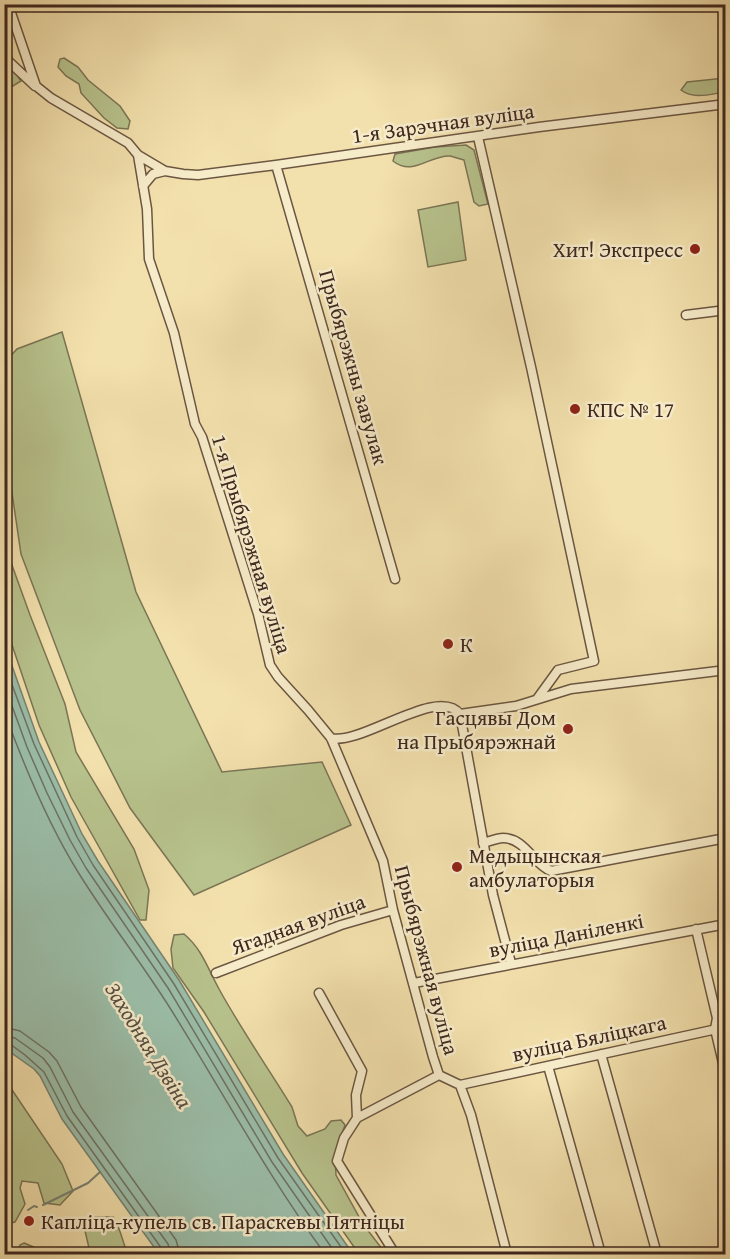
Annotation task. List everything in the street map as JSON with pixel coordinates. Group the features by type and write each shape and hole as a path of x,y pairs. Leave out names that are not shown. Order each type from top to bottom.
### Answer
{"street":[{"path":"8,4 36,86"},
{"name":"1-я Зарэчная вуліца","path":"4,57 51,98 128,143 138,154 165,171 198,175 539,127 726,104"},
{"path":"478,137 529,357 594,661 558,670 537,699"},
{"name":"1-я Прыбярэжная вуліца","path":"138,154 147,209 149,259 174,333 195,424 202,437 258,614 270,665 331,738"},
{"name":"Прыбярэжны завулак","path":"276,165 395,579"},
{"path":"143,186 153,174 165,171"},
{"path":"686,315 726,310"},
{"path":"460,714 516,706 571,689 726,670"},
{"path":"331,738 338,740 351,738 417,710 450,706 456,708 460,714 493,895 511,963"},
{"name":"Прыбярэжная вуліца","path":"331,738 383,861 393,910 439,1075 460,1085"},
{"path":"483,843 502,838 515,841 545,869 551,871 726,838"},
{"name":"Ягадная вуліца","path":"216,973 341,925 393,910"},
{"name":"вуліца Даніленкі","path":"414,983 726,924"},
{"path":"696,930 717,1018 715,1029 726,1076"},
{"path":"320,993 362,1071 356,1095 357,1118"},
{"name":"вуліца Бяліцкага","path":"460,1085 726,1027"},
{"path":"601,1054 657,1254"},
{"path":"549,1066 601,1254"},
{"path":"395,1254 337,1161 344,1138 357,1118 439,1075"},
{"path":"460,1085 471,1116 507,1254"}],"green space":[{"path":"64,58 78,67 88,80 120,106 130,121 128,129 117,128 104,118 81,93 79,84 66,76 58,67 60,59"},
{"path":"4,65 15,72 21,81 8,89 5,83"},
{"path":"725,78 725,92 697,96 681,90 687,82"},
{"path":"466,145 474,150 488,204 479,206 474,202 464,160 450,156 407,167 393,161 395,154 435,147"},
{"path":"458,202 466,260 428,267 418,210"},
{"path":"62,332 136,592 222,772 322,762 351,825 194,895 130,808 80,710 21,554 11,486 5,471 5,362 17,349"},
{"path":"4,543 65,704 76,752 134,849 149,890 146,920 140,920 71,797 39,725 5,624"},
{"path":"184,934 200,953 236,1019 292,1107 298,1126 307,1136 325,1129 331,1121 341,1120 345,1125 335,1155 336,1175 363,1224 386,1254 359,1254 302,1173 204,1012 173,968 171,949 174,935"},
{"path":"4,1078 62,1164 73,1191 60,1205 44,1203 38,1183 22,1181 20,1188 25,1204 15,1222 6,1224"},
{"path":"95,1217 113,1217 128,1254 94,1254 89,1248 85,1231"},
{"path":"24,1243 45,1254 20,1254 18,1250"}],"water":[{"name":"Заходняя Дзвіна","path":"5,646 39,742 82,834 179,980 283,1154 353,1254 159,1254 62,1119 40,1076 5,1046"}],"waterway":[{"path":"43,1205 88,1183 100,1172"},
{"path":"28,1210 34,1206 37,1207"}],"railway":[{"path":"4,1243 13,1254"}],"place":[{"name":"Хит! Экспресс","path":"695,249"},
{"name":"КПС № 17","path":"575,409"},
{"name":"К","path":"448,644"},
{"name":"Гасцявы Дом на Прыбярэжнай","path":"568,729"},
{"name":"Медыцынская амбулаторыя","path":"457,867"},
{"name":"Капліца-купель св. Параскевы Пятніцы","path":"29,1221"}]}
